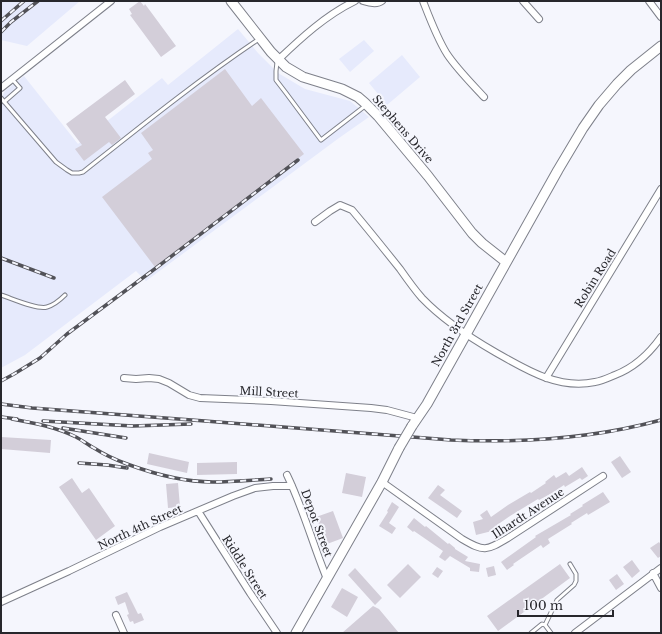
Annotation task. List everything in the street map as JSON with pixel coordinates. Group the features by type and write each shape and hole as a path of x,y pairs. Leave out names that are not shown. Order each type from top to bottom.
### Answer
{"main road":[{"name":"Stephens Drive","path":"231,1 259,39 286,67 299,74 342,89 367,104 428,176 472,233 506,262"},
{"name":"North 3rd Street","path":"296,633 382,482 399,448 426,404 583,128 598,105 617,84 631,70 661,46"}],"street":[{"path":"1,88 111,1"},
{"path":"278,60 299,39 335,12 355,1"},
{"path":"363,1 370,3 382,1"},
{"path":"423,1 435,32 448,55 484,97"},
{"path":"522,1 539,19"},
{"path":"649,1 661,17"},
{"name":"Robin Road","path":"546,378 661,189"},
{"path":"315,222 340,205 352,210 422,298 466,334 518,365 546,378 565,383 580,384 603,380 627,369 642,359 655,346 661,337"},
{"name":"Mill Street","path":"124,378 159,379 189,395 200,398 371,408 387,410 415,422"},
{"name":"Depot Street","path":"287,475 298,500 327,579"},
{"name":"Ilhardt Avenue","path":"382,482 462,539 475,547 484,549 493,547 508,538 603,476"},
{"name":"North 4th Street","path":"1,602 160,527 233,496 255,488 292,486"},
{"name":"Riddle Street","path":"198,511 277,633"},
{"path":"575,633 661,568"},
{"path":"653,573 661,588"},
{"path":"116,615 124,633"}],"lane":[{"path":"1,98 56,162 72,173 79,173 83,172 143,124 259,39"},
{"path":"278,60 276,80 321,140 367,104"},
{"path":"4,102 20,88 12,79"},
{"path":"1,295 29,305 46,308 60,301 66,295"},
{"path":"545,625 557,600 574,585 576,581 576,574 570,564"},
{"path":"531,633 542,624 545,625"},
{"path":"545,625 550,633"}],"shaded area":[{"path":"1,1 80,1 27,46 1,40"},
{"path":"238,29 258,53 278,73 305,89 350,101 369,117 146,281 136,271 25,355 1,368 1,98 5,91 24,76 78,144 162,78 168,85"},
{"path":"364,40 374,51 350,72 339,59"},
{"path":"402,55 420,77 387,105 369,83"}],"building":[{"path":"140,1 144,6 145,4 176,46 161,57 130,15 132,14 129,9"},
{"path":"225,69 252,106 261,98 304,154 155,267 102,197 152,159 148,153 153,150 141,133"},
{"path":"125,80 135,94 105,117 121,138 112,145 109,142 84,161 75,149 82,145 66,124"},
{"path":"1,437 51,440 50,453 1,449"},
{"path":"149,453 189,462 187,473 147,464"},
{"path":"620,456 631,472 622,478 611,462"},
{"path":"237,462 237,474 197,475 197,463"},
{"path":"582,467 588,476 582,480 580,478 565,487 564,485 510,516 497,525 498,527 492,531 476,535 473,522 483,519 480,515 487,510 491,517 508,505 546,483 545,482 554,475 556,478 566,472 569,476"},
{"path":"346,473 366,477 362,497 342,493"},
{"path":"72,478 82,493 89,488 115,526 96,540 59,487"},
{"path":"178,483 180,507 168,508 166,484"},
{"path":"438,485 445,490 440,495 462,511 457,518 428,498"},
{"path":"603,492 610,502 588,515 587,513 571,523 572,524 548,539 550,543 543,548 541,545 513,564 514,565 507,570 501,562 536,537 535,536 571,515 570,514 583,506 582,505"},
{"path":"392,502 399,507 389,523 396,528 392,534 379,526 388,512 387,511"},
{"path":"333,511 343,538 327,544 316,517"},
{"path":"414,518 468,557 465,561 480,564 479,572 470,571 470,568 450,556 445,561 439,557 443,551 407,527"},
{"path":"659,542 661,545 661,556 658,558 650,548"},
{"path":"632,560 640,571 632,578 623,567"},
{"path":"408,564 421,577 400,598 387,585"},
{"path":"560,564 570,578 498,631 487,616"},
{"path":"494,566 496,575 488,577 486,568"},
{"path":"437,567 443,571 438,578 432,574"},
{"path":"355,568 382,598 375,605 348,575"},
{"path":"617,574 624,584 616,590 609,580"},
{"path":"342,588 358,597 347,617 331,607"},
{"path":"127,592 138,614 141,613 144,620 134,624 133,621 130,622 127,615 129,614 125,602 118,605 115,597"},
{"path":"373,606 379,609 399,633 342,633"}],"railway":[{"path":"1,21 24,1"},
{"path":"1,32 11,22 38,1"},
{"path":"1,381 40,358 67,334 298,160"},
{"path":"1,258 54,278"},
{"path":"1,404 32,408 478,441 557,438 609,432 661,420"},
{"path":"1,417 17,419"},
{"path":"12,419 53,428 76,437 102,453 119,461 169,477 202,482 271,479"},
{"path":"43,421 133,426 191,424"},
{"path":"63,428 126,438"},
{"path":"79,463 127,468"}]}
